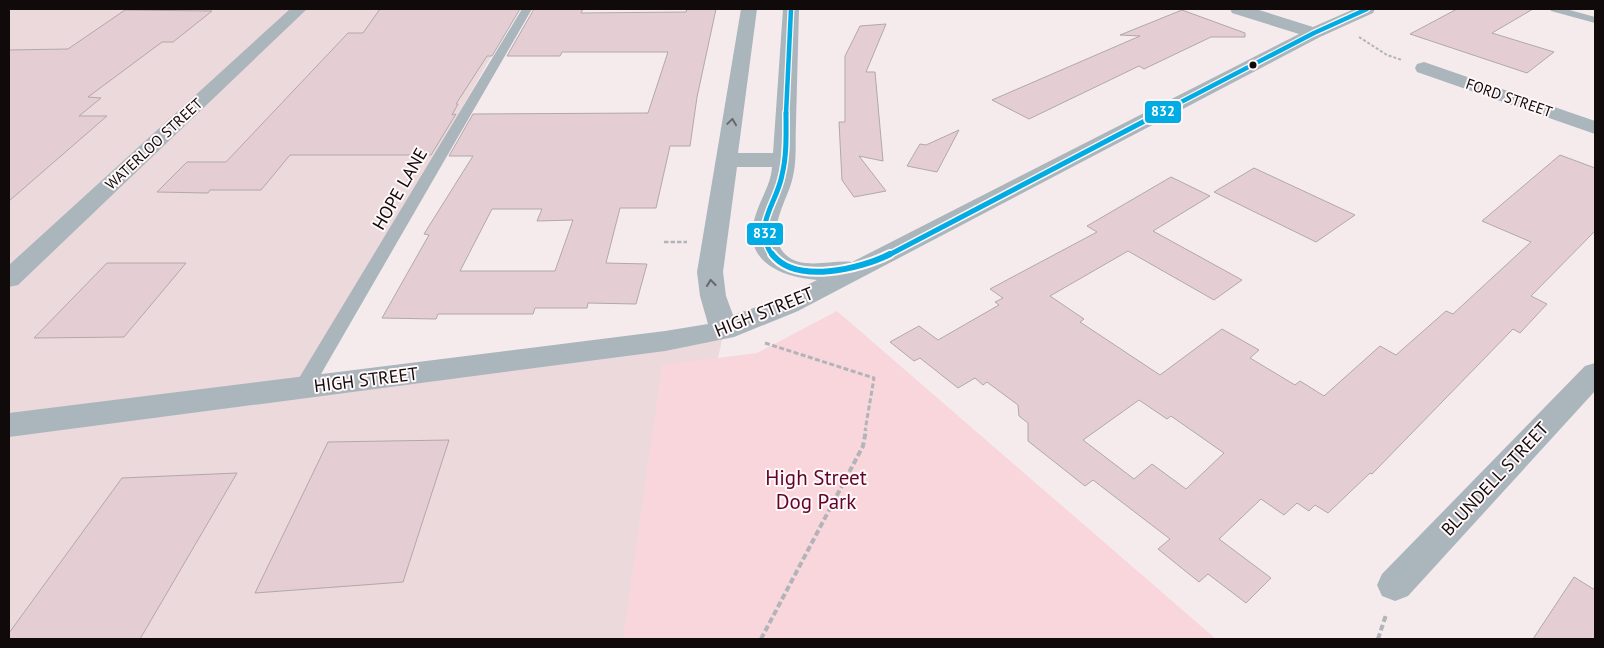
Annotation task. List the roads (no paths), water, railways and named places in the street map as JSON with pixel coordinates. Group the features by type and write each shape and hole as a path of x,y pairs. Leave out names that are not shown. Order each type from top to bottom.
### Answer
{"street":[{"name":"WATERLOO STREET","path":"9,279 299,9"},
{"path":"724,330 713,296 710,279 749,9"},
{"path":"791,9 782,182 769,212 764,230 766,246 772,257 791,267 817,272 844,270 873,262"},
{"path":"1238,9 1278,20 1314,33"},
{"name":"HIGH STREET","path":"9,425 665,341 724,330 789,305 1334,22 1367,9"},
{"name":"FORD STREET","path":"1424,68 1595,128"},
{"path":"726,160 784,160"},
{"name":"BLUNDELL STREET","path":"1395,586 1595,372"}],"lane":[{"name":"HOPE LANE","path":"304,388 527,9"},
{"path":"1555,9 1595,20"}],"park label":[{"name":"High Street Dog Park","path":"816,490"}]}
